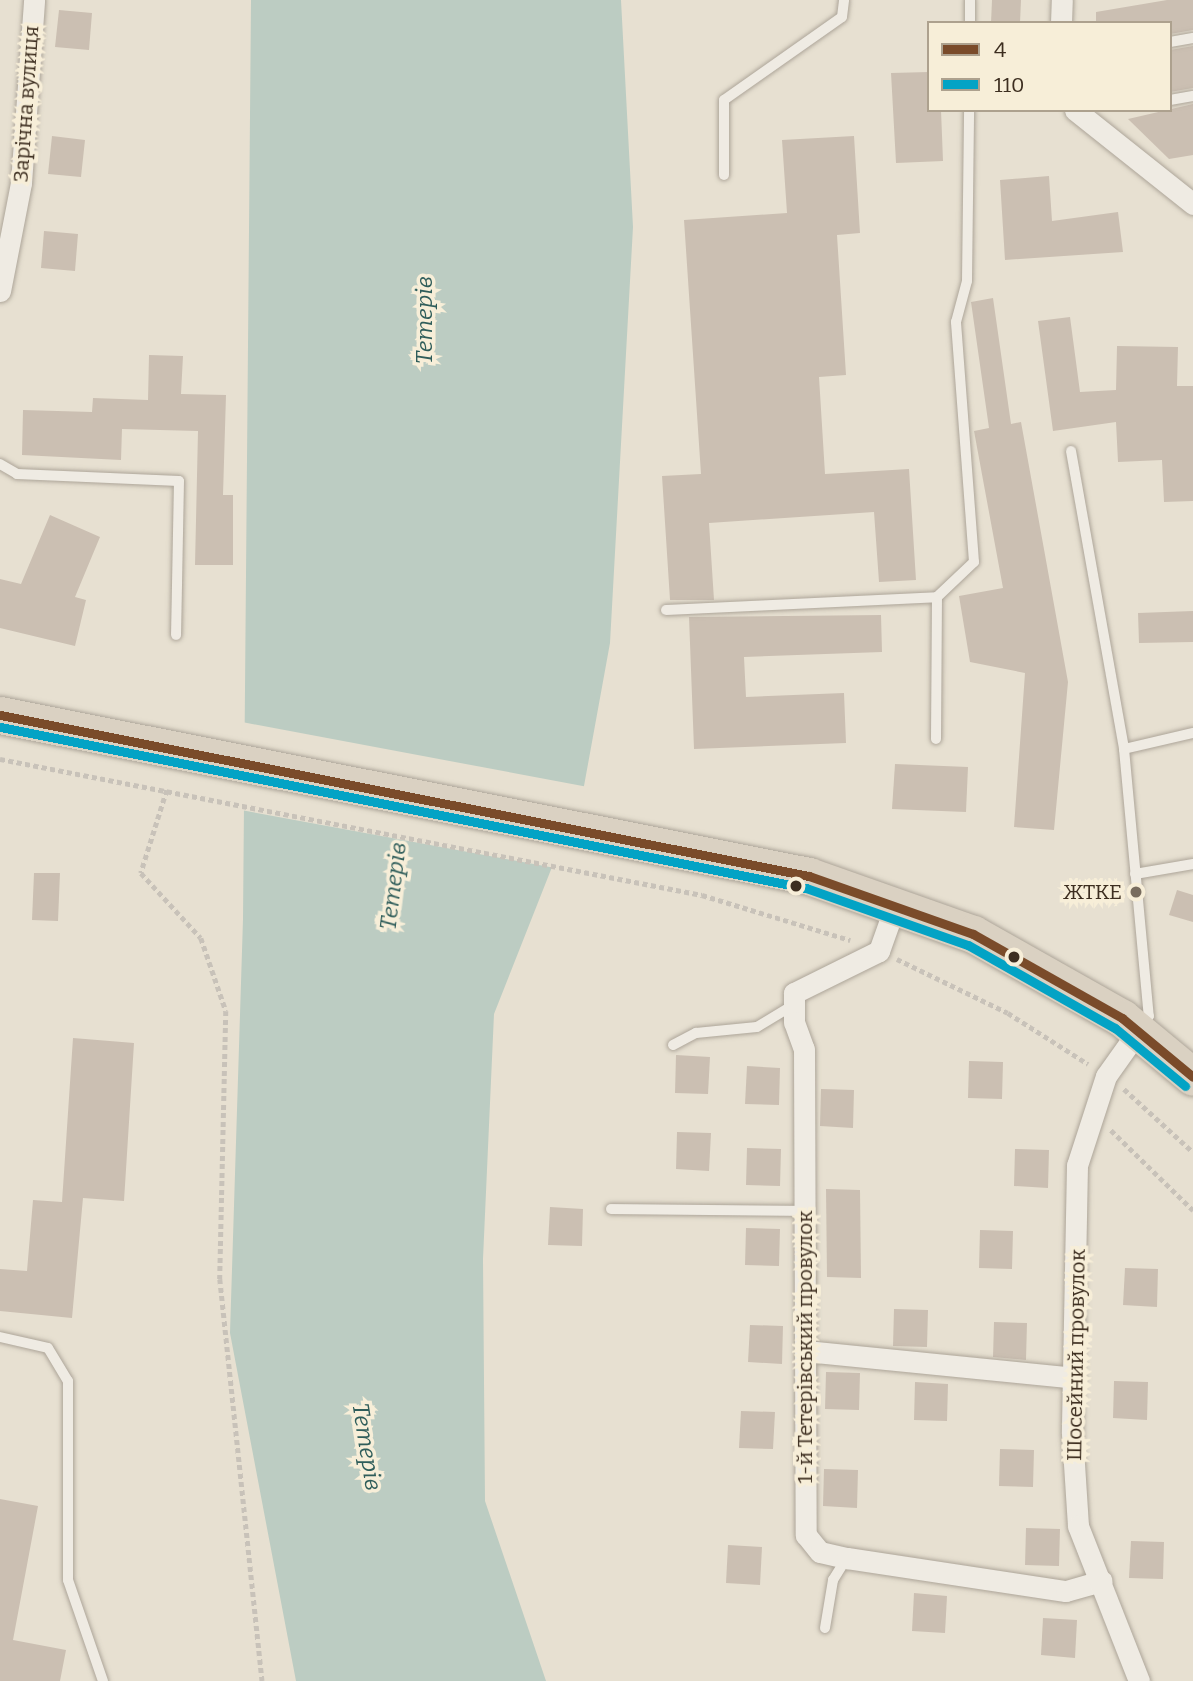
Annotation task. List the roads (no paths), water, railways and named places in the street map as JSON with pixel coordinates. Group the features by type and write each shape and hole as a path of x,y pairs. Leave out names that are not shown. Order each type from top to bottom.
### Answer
{"highway":[{"path":"0,715 809,876 973,934 1138,1031 1193,1077"}],"street":[{"name":"Зарічна вулиця","path":"0,291 21,183 34,0"},
{"path":"1061,21 1062,0"},
{"path":"1078,112 1193,204"},
{"path":"794,1004 794,993 879,951 895,906"},
{"name":"1-й Тетерівський провулок","path":"794,1004 804,1049 806,1535 820,1552 847,1558 1066,1591 1102,1581"},
{"name":"Шосейний провулок","path":"1138,1031 1106,1076 1077,1165 1075,1378 1078,1526 1102,1581 1139,1681"},
{"path":"806,1351 1075,1378"}],"lane":[{"path":"724,176 724,100 842,16 844,0"},
{"path":"970,0 970,21"},
{"path":"1172,42 1193,38"},
{"path":"1172,100 1193,96"},
{"path":"666,610 937,597 974,562 956,322 967,281 969,112"},
{"path":"1071,451 1124,749 1149,1016 1138,1031"},
{"path":"0,464 18,474 179,481 176,635"},
{"path":"936,739 937,597"},
{"path":"1124,749 1193,733"},
{"path":"1135,874 1193,864"},
{"path":"673,1045 696,1033 758,1027 794,1004"},
{"path":"611,1209 806,1211"},
{"path":"0,1337 48,1348 68,1381 68,1580 103,1681"},
{"path":"825,1628 833,1580 847,1558"}],"water":[{"name":"Тетерів","path":"251,0 621,0 633,227 610,643 584,786 494,1014 483,1259 485,1501 546,1681 296,1681 230,1333 243,919"}],"place":[{"name":"ЖТКЕ","path":"1136,892"}]}
